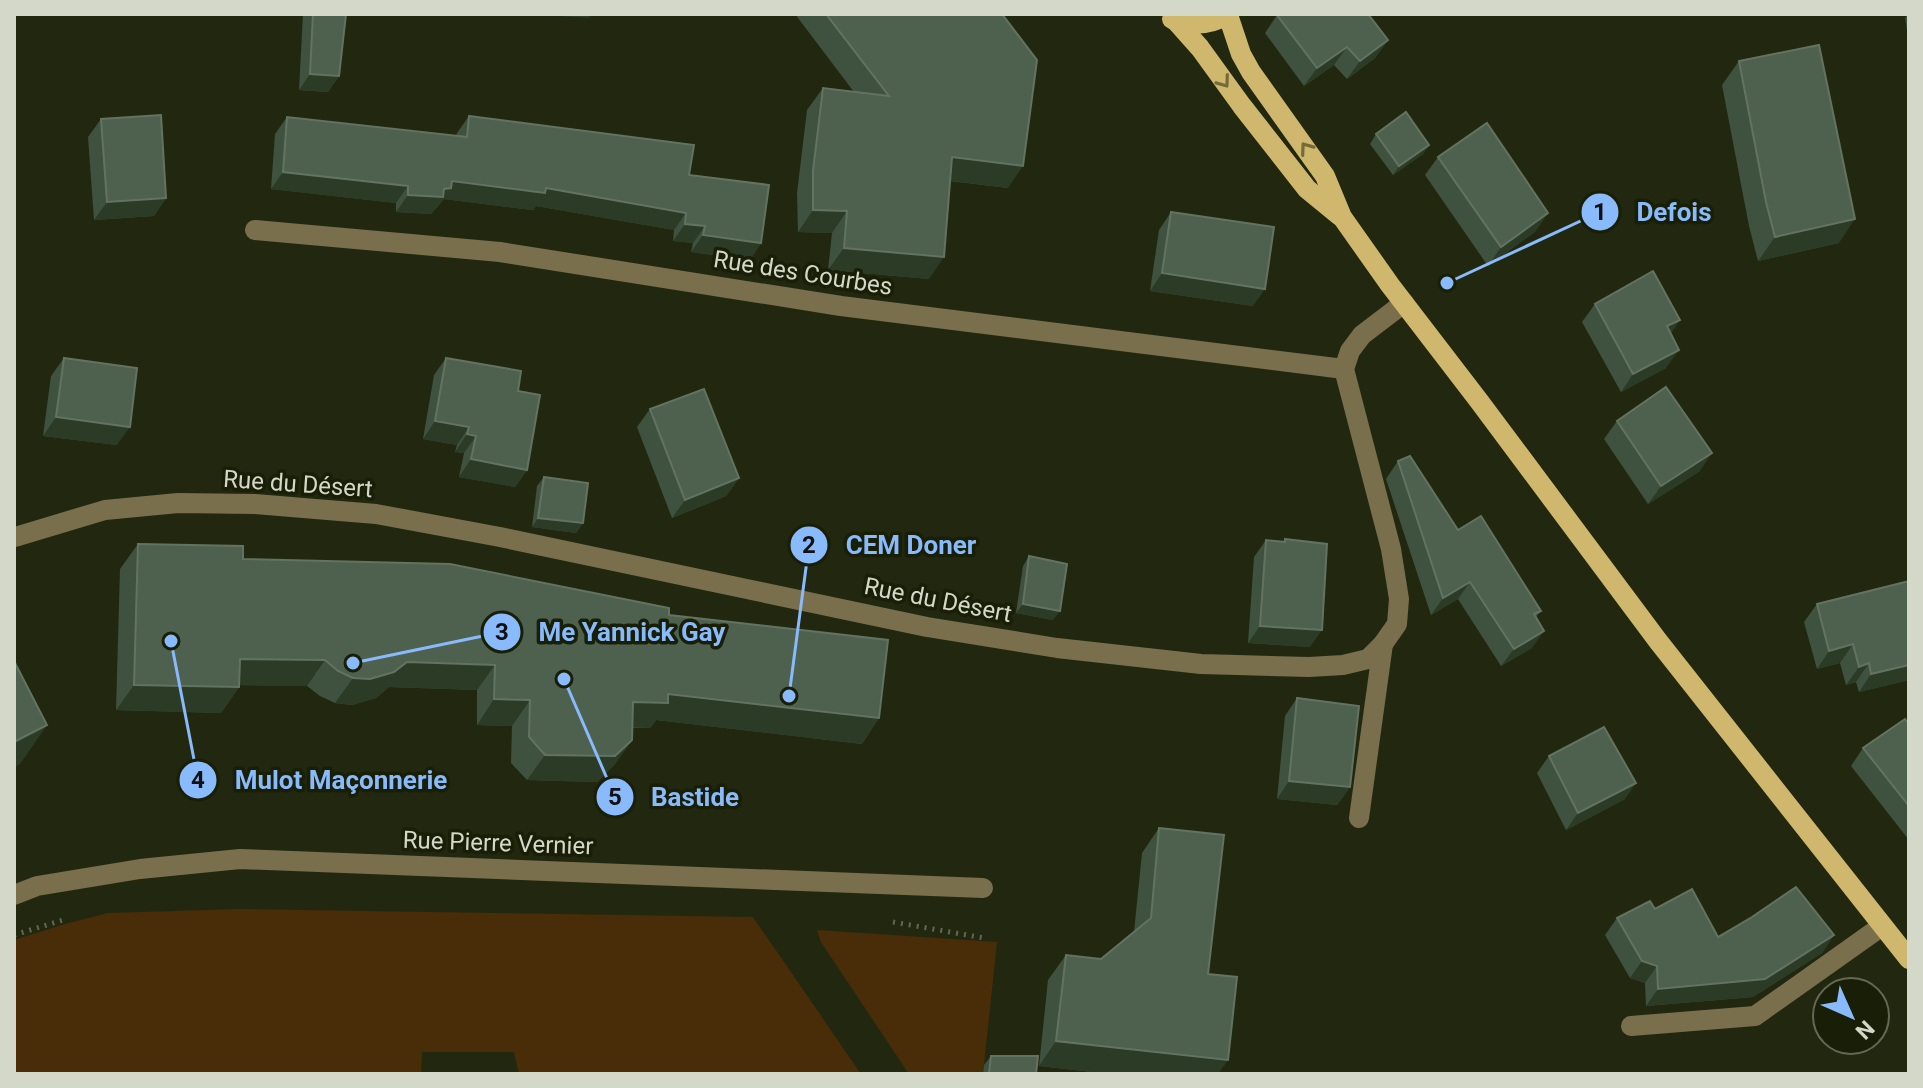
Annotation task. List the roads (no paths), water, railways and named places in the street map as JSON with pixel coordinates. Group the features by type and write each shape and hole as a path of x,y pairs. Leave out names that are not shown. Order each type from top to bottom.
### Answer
{"main road":[{"path":"1170,17 1186,24 1209,23 1229,14 1241,54 1251,72 1325,176 1342,217 1658,641 1909,959"},
{"path":"1170,17 1200,48 1307,189 1342,217"}],"street":[{"name":"Rue des Courbes","path":"255,230 500,252 841,306 1344,369"},
{"path":"1359,818 1383,644 1397,624 1399,599 1391,549 1344,369 1350,351 1362,335 1404,303"},
{"name":"Rue du Désert","path":"15,537 105,510 178,503 255,504 376,514 927,627 1128,657 1201,664 1309,667 1343,665 1368,659 1383,644"},
{"name":"Rue Pierre Vernier","path":"14,895 37,886 102,875 240,859 983,888"},
{"path":"1631,1026 1755,1016 1882,926"}],"place":[{"name":"Defois","path":"1447,283"},
{"name":"Mulot Maçonnerie","path":"171,641"},
{"name":"Me Yannick Gay","path":"353,663"},
{"name":"Bastide","path":"564,679"},
{"name":"CEM Doner","path":"789,696"}]}
